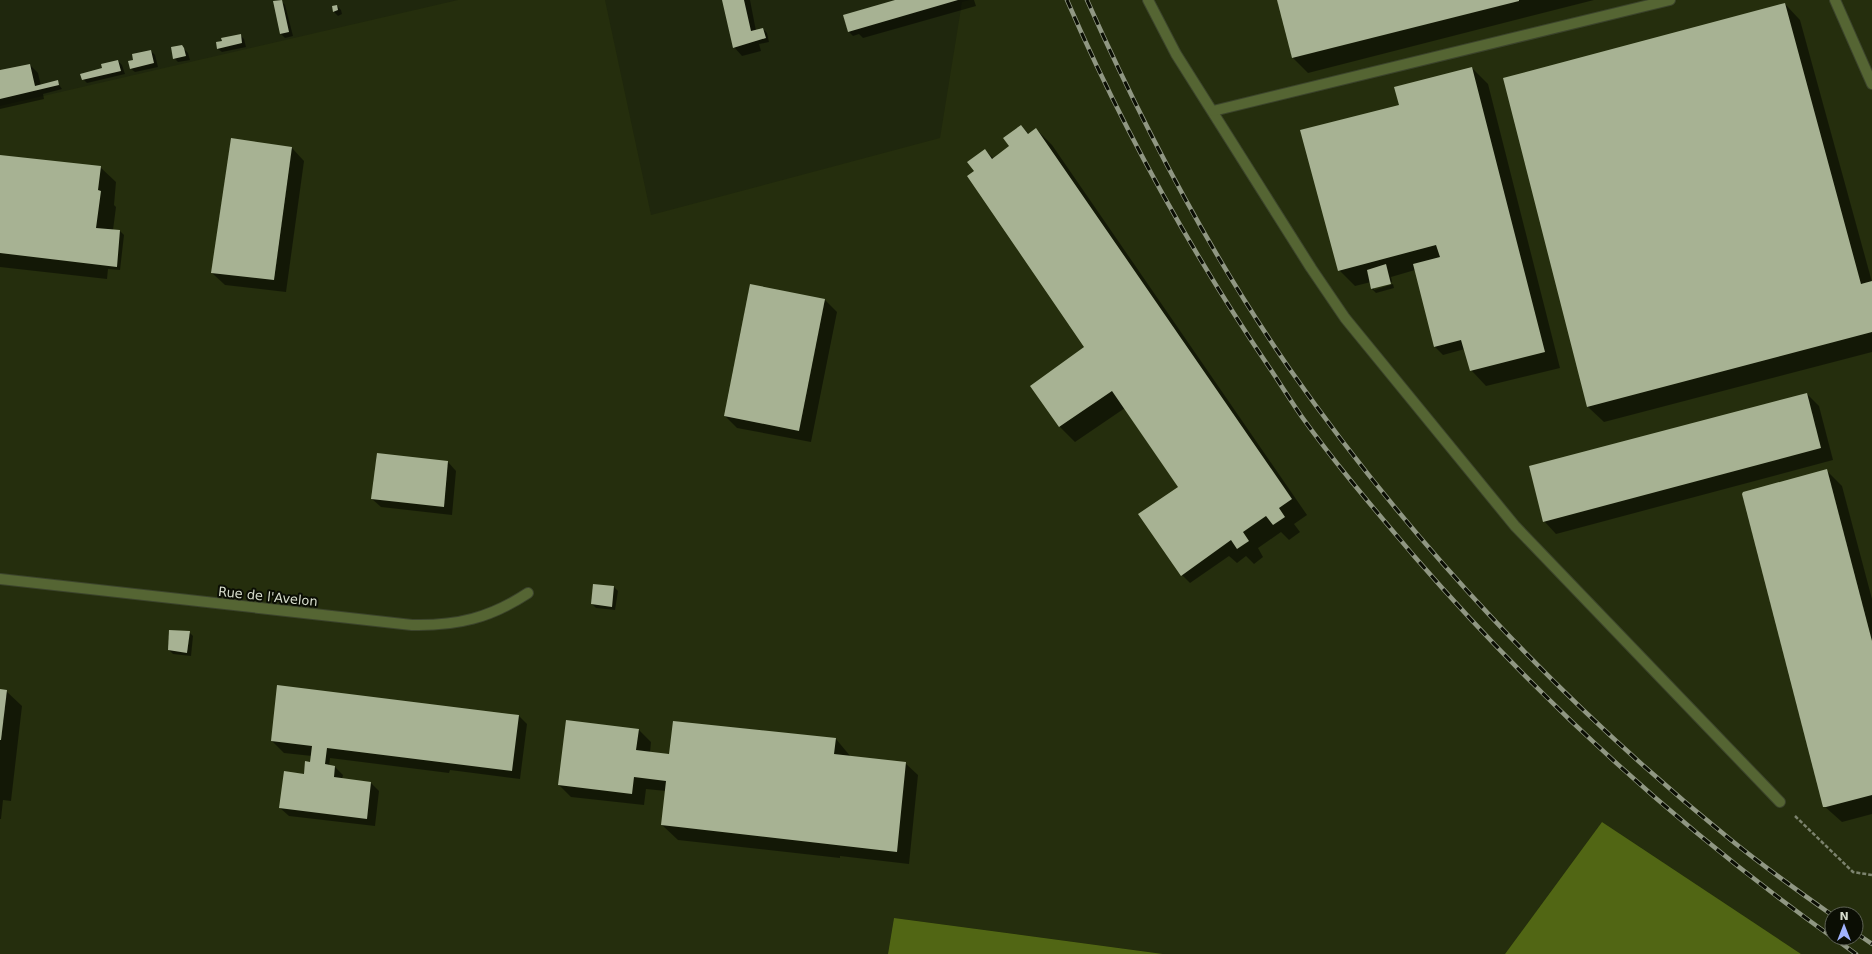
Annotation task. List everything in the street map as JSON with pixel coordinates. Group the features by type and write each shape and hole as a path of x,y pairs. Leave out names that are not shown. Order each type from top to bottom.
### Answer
{"street":[{"path":"1148,0 1176,54 1328,295 1345,318 1495,504 1537,551 1780,802"},
{"path":"1213,111 1670,0"},
{"path":"1835,0 1872,84"},
{"name":"Rue de l'Avelon","path":"0,579 429,625 449,624 492,613 528,593"}],"path":[{"path":"1780,802 1853,872 1872,875"}],"shaded area":[{"path":"458,0 605,0 651,215 940,138 962,2 970,0 1872,0 1872,954 1801,954 1602,822 1505,954 1163,954 894,918 888,954 0,954 0,106"}],"green space":[{"path":"1602,822 1801,954 1505,954"},
{"path":"894,918 1163,954 888,954"}],"building":[{"path":"282,0 289,32 280,34 273,1"},
{"path":"722,0 744,0 751,31 763,28 766,38 733,48"},
{"path":"895,0 958,0 848,32 843,15"},
{"path":"1277,0 1519,0 1519,1 1292,58"},
{"path":"1785,3 1861,284 1872,281 1872,332 1587,407 1503,78"},
{"path":"337,5 338,10 333,12 332,6"},
{"path":"241,34 242,43 217,49 216,42 222,41 221,38"},
{"path":"182,45 186,56 173,59 171,47"},
{"path":"151,50 154,63 130,69 128,61 133,60 132,54"},
{"path":"118,60 121,71 82,80 80,74 102,68 101,64"},
{"path":"30,64 35,86 58,80 59,85 0,99 0,70"},
{"path":"1472,67 1545,352 1470,371 1461,340 1434,347 1413,264 1440,257 1436,245 1338,271 1300,130 1399,105 1394,87"},
{"path":"1021,125 1028,134 1036,128 1292,499 1279,508 1285,517 1273,525 1266,516 1243,532 1249,541 1237,549 1231,540 1181,576 1138,514 1178,487 1112,391 1059,427 1030,386 1084,347 967,176 974,171 967,162 985,149 992,159 1009,146 1003,138"},
{"path":"231,138 292,147 274,280 211,273"},
{"path":"0,155 101,166 98,190 101,191 96,228 120,230 117,267 0,253"},
{"path":"1386,264 1391,284 1371,289 1367,270"},
{"path":"750,284 825,299 799,431 724,416"},
{"path":"1807,393 1821,448 1543,522 1529,466"},
{"path":"377,453 448,461 444,507 371,499"},
{"path":"1827,469 1872,641 1872,795 1823,807 1742,494 1743,492"},
{"path":"593,584 614,586 612,607 591,604"},
{"path":"169,630 190,631 187,653 168,650"},
{"path":"277,685 519,715 512,771 327,748 325,764 335,766 334,777 371,782 367,819 279,808 284,771 304,774 305,761 310,762 312,746 271,741"},
{"path":"0,689 7,690 1,740 0,740"},
{"path":"566,720 639,729 636,750 669,754 673,721 836,738 834,754 906,762 897,852 661,825 666,781 634,777 632,794 558,785"}],"railway":[{"path":"1067,0 1112,98 1137,146 1162,193 1216,286 1315,435 1357,488 1461,609 1560,710 1665,806 1719,851 1824,931"},
{"path":"1087,0 1131,95 1155,142 1179,188 1232,280 1289,368 1336,433 1386,497 1439,559 1494,619 1550,678 1609,734 1669,788 1731,840 1824,909"},
{"path":"1864,938 1872,944"},
{"path":"1845,946 1856,954"}]}
